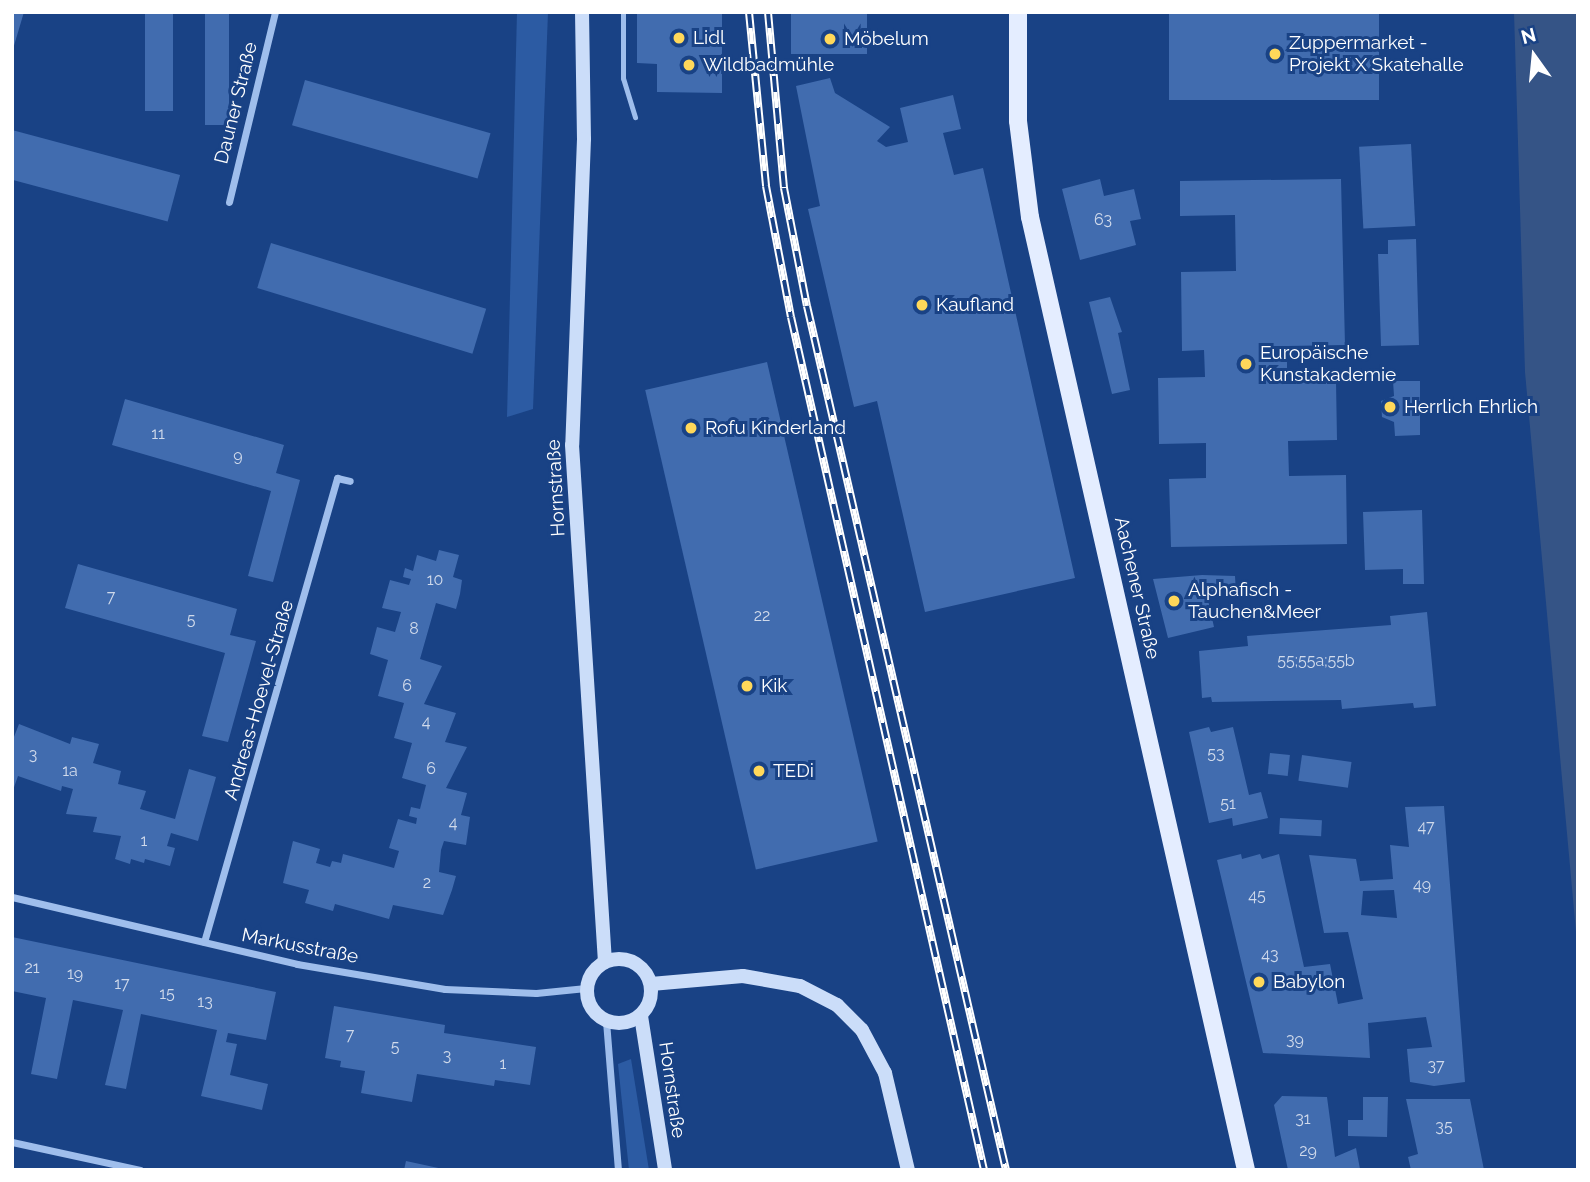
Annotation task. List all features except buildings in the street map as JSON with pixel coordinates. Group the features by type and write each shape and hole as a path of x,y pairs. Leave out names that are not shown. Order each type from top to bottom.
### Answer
{"main road":[{"name":"Aachener Straße","path":"1018,12 1018,121 1030,217 1246,1170"}],"street":[{"name":"Dauner Straße","path":"229,202 275,12"},
{"name":"Hornstraße","path":"582,12 584,139 572,445 605,962"},
{"name":"Andreas-Hoevel-Straße","path":"204,942 337,478 350,481"},
{"name":"Markusstraße","path":"12,897 297,964 445,989 537,993 586,988"},
{"path":"605,962 633,962 651,984 650,1001 641,1016 618,1024 606,1021 591,1008 586,988 596,968 605,962"},
{"path":"651,984 743,976 800,986 837,1005 862,1030 884,1073 908,1170"},
{"name":"Hornstraße","path":"641,1016 665,1170"},
{"path":"606,1021 618,1170"},
{"path":"12,1142 140,1170"}],"lane":[{"path":"623,12 623,78 635,117"}],"shaded area":[{"path":"517,12 548,12 533,409 507,417"},
{"path":"1514,12 1578,12 1578,954 1525,372"},
{"path":"631,1059 649,1170 629,1170 618,1064"}],"railway":[{"path":"749,12 766,186 791,317 984,1170"},
{"path":"768,12 784,188 807,306 1006,1170"}],"place":[{"name":"Lidl","path":"679,38"},
{"name":"Möbelum","path":"830,39"},
{"name":"Zuppermarket - Projekt X Skatehalle","path":"1275,54"},
{"name":"Wildbadmühle","path":"689,65"},
{"name":"Kaufland","path":"922,305"},
{"name":"Europäische Kunstakademie","path":"1246,364"},
{"name":"Herrlich Ehrlich","path":"1390,407"},
{"name":"Rofu Kinderland","path":"691,428"},
{"name":"Alphafisch - Tauchen&Meer","path":"1174,601"},
{"name":"Kik","path":"747,686"},
{"name":"TEDi","path":"759,771"},
{"name":"Babylon","path":"1259,982"}]}
